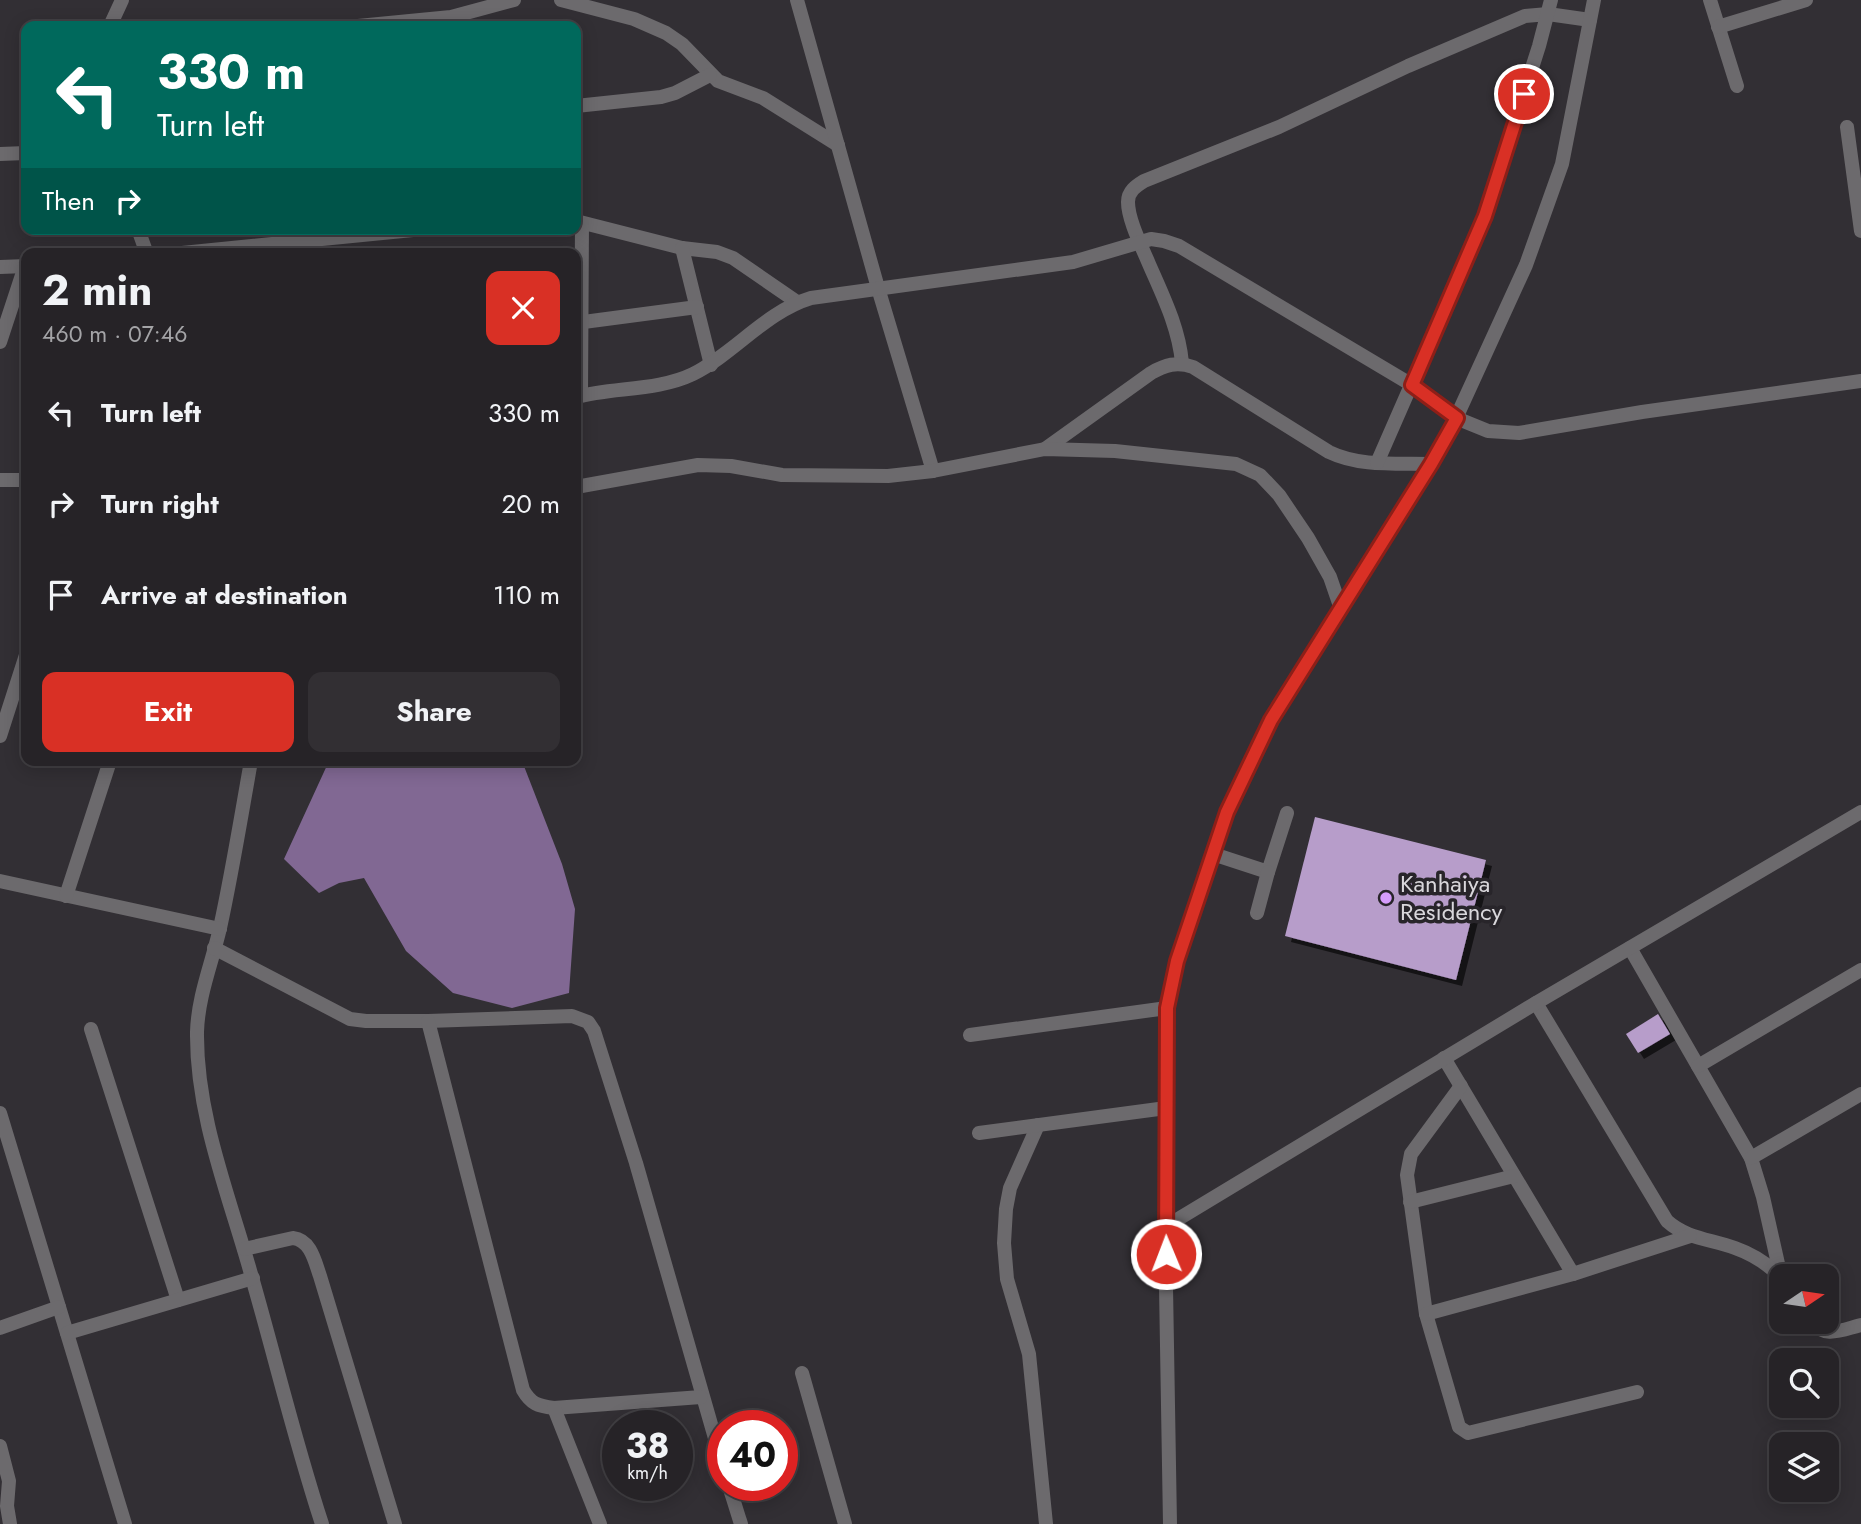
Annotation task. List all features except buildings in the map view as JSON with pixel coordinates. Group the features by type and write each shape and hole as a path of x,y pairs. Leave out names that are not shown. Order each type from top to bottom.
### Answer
{"street":[{"path":"112,21 122,0"},
{"path":"410,21 451,17 514,0"},
{"path":"561,0 634,19 666,33 682,44 710,75 727,86 763,98 838,145"},
{"path":"797,0 933,471"},
{"path":"1170,1524 1165,1227 1167,1008 1177,961 1227,812 1271,720 1457,418 1526,265 1562,164 1594,0"},
{"path":"1710,0 1737,86"},
{"path":"1718,27 1805,0"},
{"path":"1182,363 1177,332 1139,241 1128,202 1130,193 1144,180 1279,127 1408,66 1549,7 1590,20"},
{"path":"1377,463 1485,216 1549,7"},
{"path":"581,105 661,97 710,75"},
{"path":"1847,127 1861,231"},
{"path":"0,153 21,153"},
{"path":"581,223 682,248 717,252 733,258 797,302"},
{"path":"232,248 363,235"},
{"path":"581,396 689,376 710,365 780,311 811,298 1073,262 1151,239 1179,246 1412,385 1457,418 1488,431 1519,433 1642,412 1861,381"},
{"path":"682,248 710,365"},
{"path":"0,267 21,266"},
{"path":"0,342 21,281"},
{"path":"581,323 697,307"},
{"path":"1045,449 1151,373 1165,366 1182,363 1193,367 1343,459 1431,464"},
{"path":"581,486 698,465 731,466 782,475 888,476 933,471 1045,449 1115,452 1236,464 1260,475 1279,495 1330,577 1340,609"},
{"path":"0,480 21,480"},
{"path":"0,736 21,671"},
{"path":"66,896 108,766"},
{"path":"250,766 220,929 202,994 197,1029 198,1070 207,1122 322,1524"},
{"path":"1165,1227 1536,1003 1861,812"},
{"path":"1257,913 1287,813"},
{"path":"1213,854 1268,872"},
{"path":"0,881 220,929"},
{"path":"214,948 350,1019 428,1021 572,1016 588,1022 594,1031 636,1163 707,1416"},
{"path":"1630,948 1751,1158 1761,1188 1778,1264"},
{"path":"1698,1066 1861,970"},
{"path":"1536,1003 1658,1210 1676,1230 1733,1247 1769,1267"},
{"path":"970,1035 1167,1008"},
{"path":"428,1021 523,1390 530,1401 539,1406 554,1408 701,1397"},
{"path":"92,1029 178,1300"},
{"path":"1444,1058 1573,1274"},
{"path":"1461,1086 1411,1154 1407,1175 1426,1314 1456,1422 1468,1433 1637,1392"},
{"path":"1751,1158 1861,1094"},
{"path":"979,1133 1166,1108"},
{"path":"0,1113 125,1524"},
{"path":"1038,1125 1010,1188 1004,1243 1007,1279 1029,1354 1046,1524"},
{"path":"1410,1202 1514,1176"},
{"path":"1426,1314 1573,1274 1690,1236"},
{"path":"244,1249 293,1238 306,1244 320,1276 395,1524"},
{"path":"67,1333 253,1278"},
{"path":"0,1328 59,1307"},
{"path":"1839,1331 1861,1325"},
{"path":"802,1374 845,1524"},
{"path":"554,1408 600,1524"},
{"path":"0,1446 9,1481 10,1524"},
{"path":"734,1501 741,1524"}],"shaded area":[{"path":"327,766 524,766 562,864 575,909 569,993 512,1008 453,993 406,951 364,878 339,883 319,893 284,859"}],"place":[{"name":"Kanhaiya Residency","path":"1386,898"}],"route":[{"path":"1166,1254 1167,1008 1177,961 1227,812 1271,720 1457,418 1412,385 1485,216 1524,94"}]}
